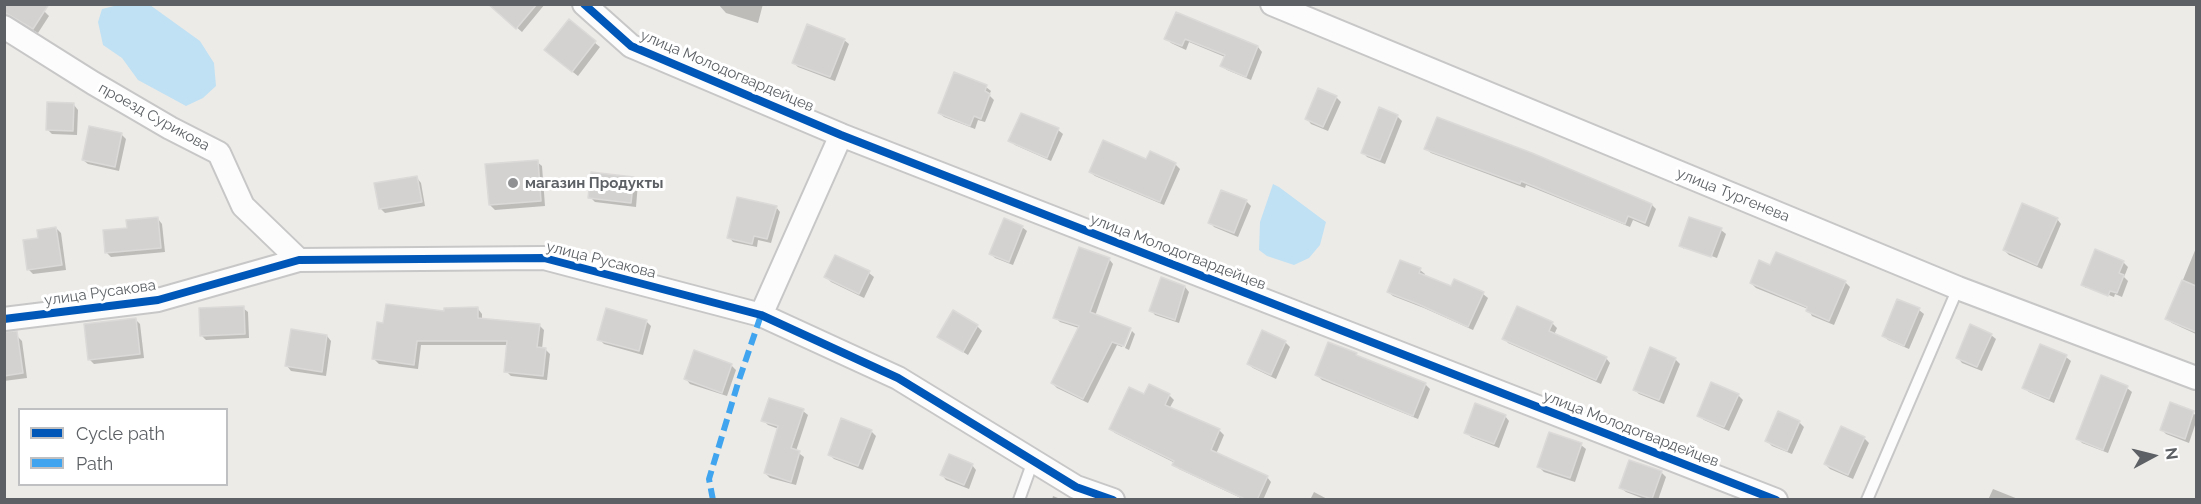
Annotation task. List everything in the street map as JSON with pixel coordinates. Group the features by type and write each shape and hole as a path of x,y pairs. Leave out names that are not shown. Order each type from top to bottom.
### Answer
{"street":[{"name":"улица Молодогвардейцев","path":"584,4 631,46 841,135 1776,500"},
{"name":"улица Тургенева","path":"1272,4 1958,288 2196,378"},
{"name":"проезд Сурикова","path":"4,27 93,83 170,128 219,153 243,206 299,260"},
{"path":"761,315 841,135"},
{"name":"улица Русакова","path":"4,319 158,300 299,260 544,258 761,315 898,378 1076,487 1113,500"}],"lane":[{"path":"1867,500 1958,288"},
{"path":"1019,500 1033,460"}],"water":[{"path":"122,4 150,5 200,41 214,63 216,86 203,98 186,106 138,80 122,58 103,45 98,22 102,9"},
{"path":"1273,184 1326,222 1320,245 1309,258 1294,265 1267,256 1259,250 1260,222"}],"building":[{"path":"4,4 49,4 33,29 4,12"},
{"path":"488,4 537,4 516,29"},
{"path":"1176,12 1258,46 1246,77 1220,66 1225,55 1185,39 1182,46 1164,39"},
{"path":"569,19 596,41 572,72 544,50"},
{"path":"807,24 845,39 830,77 792,63"},
{"path":"954,72 987,85 985,91 990,94 981,119 974,116 970,126 938,113"},
{"path":"1318,88 1337,96 1323,127 1305,119"},
{"path":"47,102 74,103 73,131 46,130"},
{"path":"1379,107 1398,115 1380,160 1361,153"},
{"path":"1021,113 1059,128 1047,158 1008,141"},
{"path":"1437,117 1532,153 1652,204 1645,223 1628,216 1625,224 1521,181 1520,184 1424,149"},
{"path":"89,126 122,133 115,167 82,160"},
{"path":"1103,140 1146,159 1150,151 1176,163 1160,202 1089,172"},
{"name":"магазин Продукты","path":"538,160 541,201 489,205 485,164"},
{"path":"591,172 634,177 631,203 588,198"},
{"path":"417,176 422,202 379,209 374,183"},
{"path":"1221,190 1247,200 1234,233 1208,223"},
{"path":"737,197 777,206 767,239 754,236 752,244 727,238"},
{"path":"2022,203 2058,218 2037,265 2003,250"},
{"path":"158,217 161,248 105,253 103,230 127,228 126,220"},
{"path":"1689,217 1722,228 1711,257 1679,246"},
{"path":"1004,218 1023,226 1009,262 989,254"},
{"path":"56,227 62,265 27,270 23,240 38,238 37,230"},
{"path":"1079,247 1110,258 1090,312 1131,328 1124,346 1112,342 1083,399 1051,383 1079,326 1053,318"},
{"path":"2095,249 2124,261 2119,273 2124,275 2117,293 2110,291 2108,296 2081,285"},
{"path":"1776,252 1846,281 1829,321 1806,311 1807,307 1750,283 1759,260 1770,265"},
{"path":"835,255 870,271 859,294 824,277"},
{"path":"1400,260 1421,268 1419,273 1451,286 1454,279 1484,292 1468,327 1387,292"},
{"path":"1161,277 1185,286 1175,320 1149,311"},
{"path":"2182,280 2196,286 2196,332 2165,319"},
{"path":"1897,299 1920,308 1904,346 1882,336"},
{"path":"386,304 444,311 444,308 478,307 478,318 540,324 537,347 546,348 543,376 504,372 507,341 417,341 414,365 372,359 377,322 383,323"},
{"path":"244,306 245,334 200,336 199,308"},
{"path":"1517,306 1553,322 1549,331 1607,357 1596,380 1502,339"},
{"path":"606,308 647,320 639,351 597,340"},
{"path":"953,310 978,325 963,352 937,337"},
{"path":"136,318 140,354 88,360 84,324"},
{"path":"1970,324 1992,334 1977,367 1956,358"},
{"path":"291,329 327,335 322,372 285,366"},
{"path":"1262,330 1286,341 1271,375 1247,364"},
{"path":"17,331 23,373 4,376 4,332"},
{"path":"1328,342 1426,383 1413,416 1315,375"},
{"path":"2040,344 2067,355 2049,399 2022,388"},
{"path":"1650,347 1676,358 1659,400 1633,390"},
{"path":"694,350 732,364 722,393 684,379"},
{"path":"2101,375 2128,386 2103,450 2076,439"},
{"path":"1711,382 1739,394 1724,427 1697,416"},
{"path":"1149,384 1170,394 1165,405 1220,429 1211,450 1268,476 1257,500 1247,500 1172,465 1174,461 1109,429 1129,387 1144,394"},
{"path":"769,398 804,409 791,448 800,451 791,482 764,473 778,426 761,421"},
{"path":"2170,402 2194,411 2185,439 2160,430"},
{"path":"1475,403 1506,415 1494,444 1464,433"},
{"path":"1778,411 1800,421 1787,451 1765,441"},
{"path":"841,418 872,430 858,466 828,455"},
{"path":"1841,426 1865,437 1848,475 1824,464"},
{"path":"1549,432 1582,443 1570,478 1537,467"},
{"path":"949,454 973,464 964,485 940,475"},
{"path":"1629,460 1662,471 1652,499 1619,488"}],"marked path":[{"path":"713,500 709,479 761,315"}],"cycle path":[{"path":"584,4 631,46 841,135 1776,500"},
{"path":"4,319 158,300 299,260 544,258 761,315 898,378 1076,487 1113,500"}],"place":[{"name":"магазин Продукты","path":"513,183"}]}
